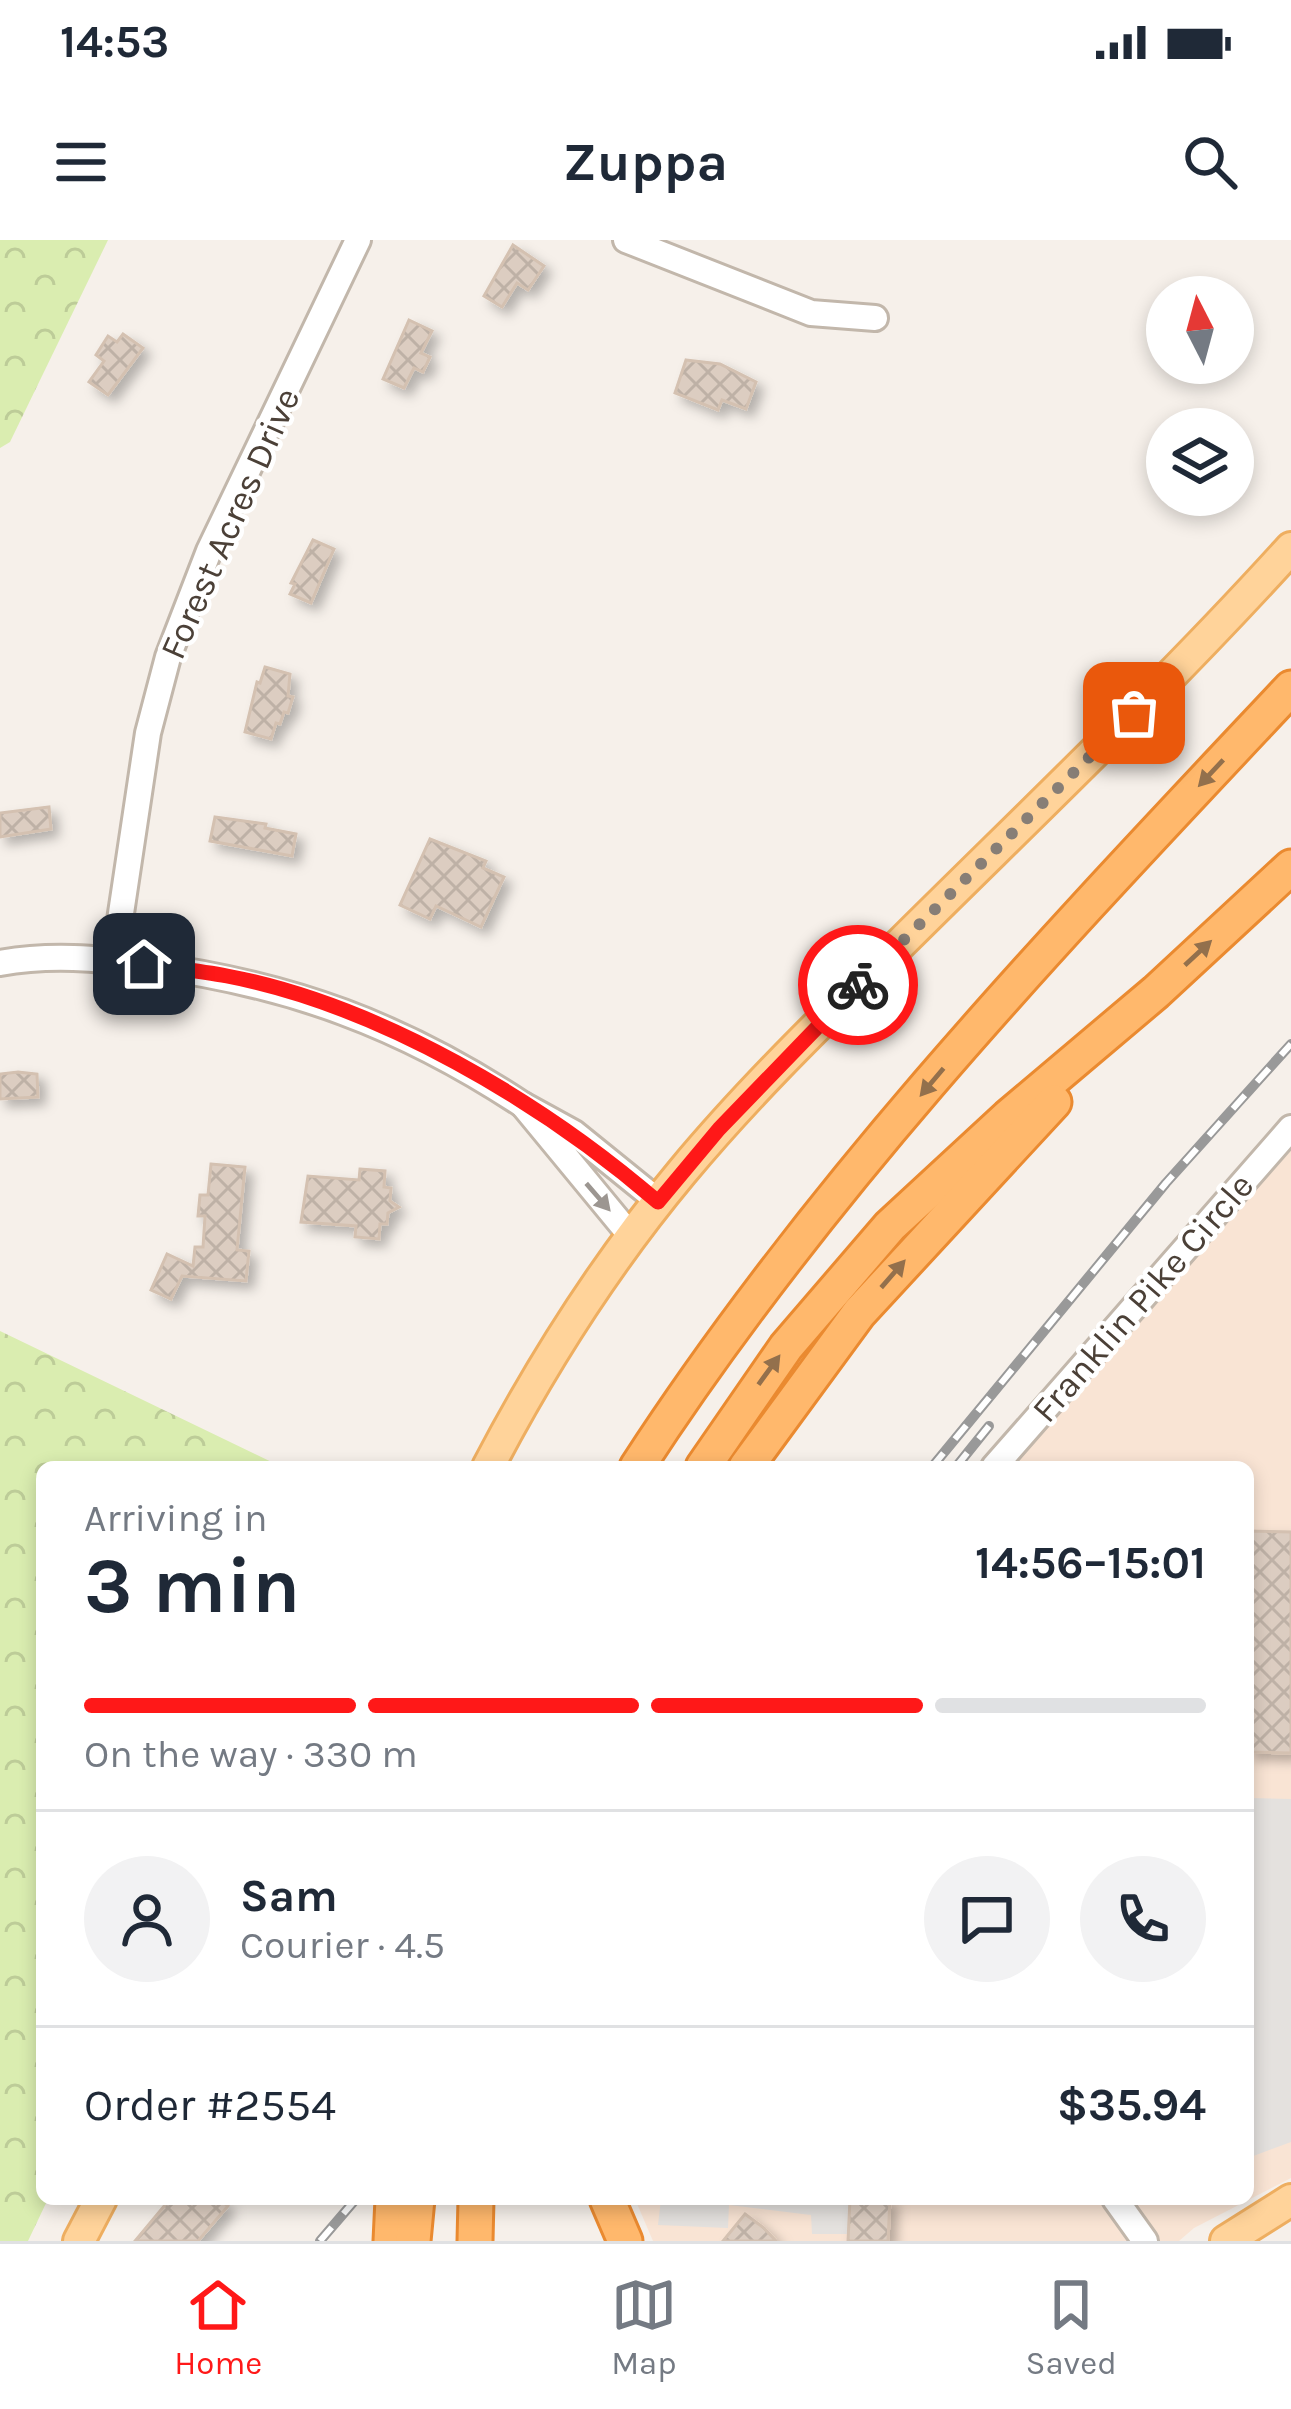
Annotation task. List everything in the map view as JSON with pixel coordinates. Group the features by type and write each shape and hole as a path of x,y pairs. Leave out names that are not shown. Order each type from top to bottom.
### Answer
{"highway":[{"path":"641,1461 749,1303 1006,992 1291,688"},
{"path":"707,1461 786,1347 890,1226 1291,867"},
{"path":"750,1461 807,1378 889,1278 1156,992"},
{"path":"391,2241 393,2205"},
{"path":"413,2241 417,2205"},
{"path":"610,2205 625,2241"}],"main road":[{"path":"491,1461 568,1326 658,1202 793,1050 1189,658 1291,548"},
{"path":"1226,2241 1291,2200"},
{"path":"79,2241 98,2205"}],"street":[{"name":"Forest Acres Drive","path":"114,960 148,733 168,657 209,551 358,240"},
{"path":"626,240 811,313 875,318"},
{"path":"0,963 52,956 114,960 230,976 337,1009 448,1057 574,1133 658,1202"},
{"path":"524,1105 631,1236"},
{"name":"Franklin Pike Circle","path":"999,1461 1291,1129"},
{"path":"1119,2205 1145,2241"}],"shaded area":[{"path":"1291,1120 1291,2178 1254,2197 1254,1461 1003,1461"},
{"path":"1254,1798 1291,1799 1291,2142 1254,2156"},
{"path":"638,2205 1239,2205 1179,2241 653,2241"},
{"path":"660,2205 729,2205 728,2228 658,2225"},
{"path":"729,2205 849,2205 848,2234 812,2234 811,2215"}],"green space":[{"path":"0,240 108,240 10,442 0,448"},
{"path":"0,1331 270,1461 36,1461 36,2205 45,2205 28,2241 0,2241"}],"building":[{"path":"513,245 544,266 528,290 517,283 502,307 484,296"},
{"path":"409,320 432,331 421,353 430,357 423,372 414,368 404,388 383,379"},
{"path":"123,334 143,348 108,395 89,382 104,361 96,355 108,336 117,342"},
{"path":"686,360 720,364 756,382 746,409 722,400 718,410 675,393"},
{"path":"313,540 334,549 311,603 290,594"},
{"path":"265,667 290,674 288,696 293,697 271,739 245,732"},
{"path":"49,807 51,829 0,837 0,813"},
{"path":"215,817 266,824 265,828 296,834 292,856 210,841"},
{"path":"430,839 486,861 483,868 504,877 481,927 436,906 430,919 400,905"},
{"path":"0,1074 37,1074 38,1097 0,1099"},
{"path":"211,1164 245,1167 237,1250 249,1251 246,1281 182,1276 171,1299 151,1290 167,1254 193,1266 195,1247 203,1247 205,1216 198,1216 200,1195 208,1195"},
{"path":"360,1169 385,1171 384,1187 391,1188 390,1201 399,1207 388,1213 387,1224 380,1224 379,1239 355,1237 356,1226 301,1222 308,1176 359,1180"},
{"path":"1254,1531 1291,1532 1291,1753 1254,1752"},
{"path":"165,2205 228,2206 198,2241 135,2241"},
{"path":"850,2205 890,2205 888,2241 848,2241"},
{"path":"745,2214 764,2228 776,2241 723,2241"}],"railway":[{"path":"937,1461 1166,1183 1291,1044"},
{"path":"961,1461 989,1426"},
{"path":"320,2241 351,2205"}],"way so far":[{"path":"858,985 1134,713"}],"route":[{"path":"144,964 230,976 394,1031 448,1057 574,1133 658,1202 719,1129 858,985"}]}
